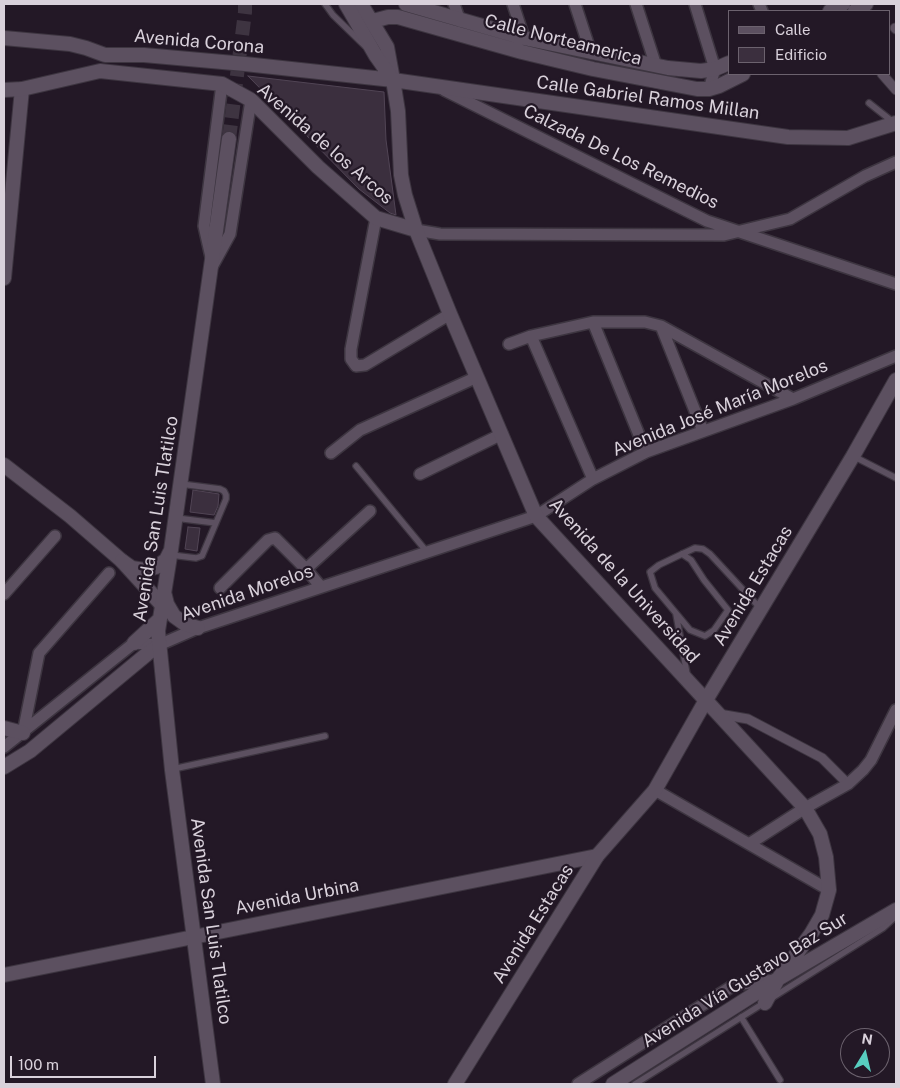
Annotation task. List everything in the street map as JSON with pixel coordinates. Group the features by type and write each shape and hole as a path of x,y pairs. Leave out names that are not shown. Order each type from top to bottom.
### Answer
{"main road":[{"path":"346,4 376,56 393,80"},
{"name":"Avenida de la Universidad","path":"361,4 386,47 398,111 401,175 416,230 536,516 805,808 820,834 826,857 829,890 822,915 811,934 778,980 765,1003"},
{"name":"Calle Norteamerica","path":"406,4 524,38 656,66 701,71 728,62"},
{"path":"830,10 843,4"},
{"name":"Calle Norteamerica","path":"373,22 388,17 398,17 522,52 593,69 697,89 709,89 741,75"},
{"name":"Avenida Corona","path":"4,38 70,44 105,54 175,54 315,69 393,80"},
{"path":"100,70 105,54"},
{"name":"Avenida de los Arcos","path":"4,90 22,89 100,70 222,84 251,100 318,167 376,218 416,230"},
{"name":"Calle Gabriel Ramos Millan","path":"393,80 788,137 848,138 896,123"},
{"path":"4,278 22,89"},
{"name":"Avenida San Luis Tlatilco","path":"213,1084 172,770 159,646 159,620 181,484 229,139"},
{"name":"Avenida Estacas","path":"456,1084 597,856 655,790 706,700 853,456 896,380"},
{"path":"4,465 70,516 122,561 163,598 174,616 185,624 198,628"},
{"path":"122,561 132,568 144,570 156,567 166,560 171,552"},
{"path":"134,643 159,620"},
{"name":"Avenida Morelos","path":"4,767 30,751 159,646"},
{"path":"4,728 23,733"},
{"name":"Avenida Urbina","path":"4,976 597,856"},
{"name":"Avenida Vía Gustavo Baz Sur","path":"614,1084 778,980 896,910"}],"street":[{"path":"454,4 460,21"},
{"path":"513,4 524,38"},
{"path":"575,4 591,53"},
{"path":"636,4 656,66"},
{"path":"695,4 715,68 728,81"},
{"path":"709,89 715,68"},
{"path":"883,75 896,90"},
{"path":"212,266 204,226 222,84"},
{"name":"Calzada De Los Remedios","path":"440,88 708,221 896,284"},
{"path":"212,266 230,234 251,100"},
{"path":"416,230 440,234 724,235 790,219 865,176 896,162"},
{"path":"376,218 351,349 351,359 356,366 366,365 450,314"},
{"path":"593,322 646,452"},
{"path":"509,344 531,336 593,322 645,322 661,326 793,399"},
{"path":"661,326 703,431"},
{"path":"531,336 593,479"},
{"name":"Avenida José María Morelos","path":"536,516 593,479 646,452 793,399 896,356"},
{"path":"331,453 360,430 477,378"},
{"path":"420,474 502,434"},
{"path":"306,568 370,511"},
{"name":"Avenida Morelos","path":"159,646 198,628 536,516"},
{"path":"4,594 55,536"},
{"path":"220,588 271,538 278,540 306,568 321,588"},
{"path":"23,733 39,653 109,573"},
{"path":"4,747 134,643 159,646"},
{"path":"749,844 805,808 848,784 871,760 896,710"},
{"path":"719,714 748,719 822,758 848,784"},
{"path":"655,790 829,890"},
{"path":"578,1084 734,986 778,980"}],"lane":[{"path":"325,4 333,15 376,56"},
{"path":"869,103 896,123"},
{"path":"853,456 896,478"},
{"path":"356,466 427,552"},
{"path":"171,552 196,558 202,556 226,499 224,491 181,484"},
{"path":"176,518 216,524"},
{"path":"682,554 691,560 728,610 714,630 705,636 690,630 656,588 650,572 659,565 682,554 695,548 703,549 710,554 761,610"},
{"path":"676,613 688,679"},
{"path":"172,770 324,736"},
{"path":"635,1084 883,928 896,916"},
{"path":"741,1017 780,1080"}],"building":[{"path":"248,76 384,92 386,140 396,215 390,213 359,189"},
{"path":"193,490 219,494 218,506 214,515 190,512"},
{"path":"188,527 200,528 197,551 185,549"}],"tunnel":[{"path":"229,139 245,4"}]}
